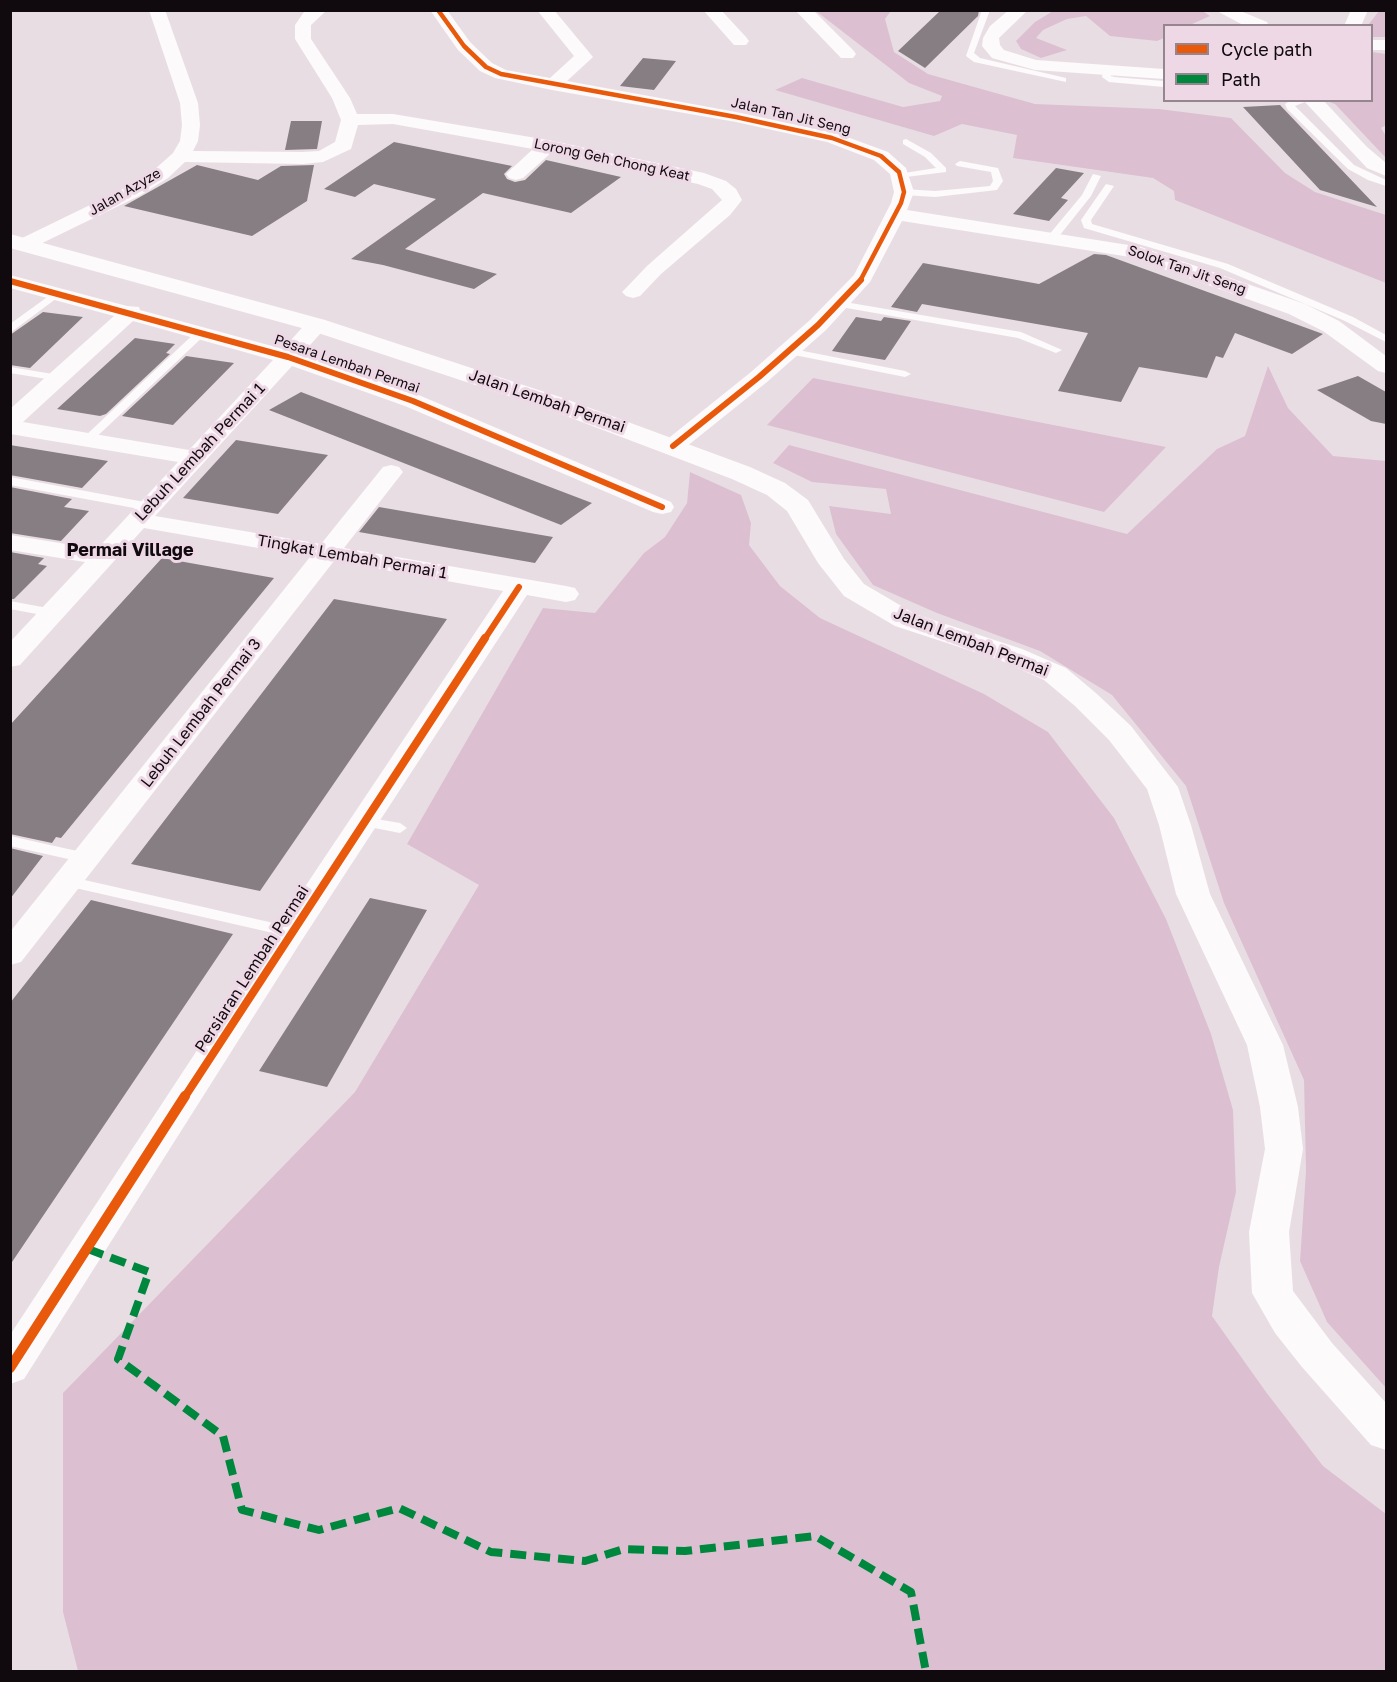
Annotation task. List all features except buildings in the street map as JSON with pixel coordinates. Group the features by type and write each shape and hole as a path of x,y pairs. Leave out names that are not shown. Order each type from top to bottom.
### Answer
{"main road":[{"name":"Jalan Lembah Permai","path":"18,242 317,325 532,396 673,446 776,489 798,506 832,563 854,590 905,620 1012,655 1055,674 1086,700 1120,733 1162,787 1175,825 1193,894 1265,1045 1279,1107 1284,1149 1269,1232 1273,1293 1290,1321 1317,1355 1386,1432"}],"street":[{"name":"Jalan Azyze","path":"18,242 132,192 161,174 180,156 189,141 191,125 189,103 157,10"},
{"path":"180,156 323,156 344,145 350,120 341,98 303,39 303,25 319,10"},
{"name":"Jalan Tan Jit Seng","path":"438,10 460,42 486,67 501,74 736,117 832,138 880,156 895,167 902,184"},
{"path":"544,10 584,57 552,85"},
{"path":"711,10 741,41"},
{"path":"803,10 847,54"},
{"path":"1020,10 996,30 991,38 992,46 998,54 1035,65 1163,74"},
{"path":"1223,10 1256,24"},
{"path":"1353,24 1360,10"},
{"path":"1314,102 1380,167"},
{"name":"Lorong Geh Chong Keat","path":"350,120 393,118 548,146 704,179 719,185 729,193 732,200 723,211 654,270 633,292"},
{"path":"516,174 548,146"},
{"path":"673,446 788,351 839,304 870,268 897,213 902,184"},
{"name":"Solok Tan Jit Seng","path":"897,213 1134,251 1297,309 1331,326 1386,366"},
{"name":"Pesara Lembah Permai","path":"10,280 288,357 413,401 662,507"},
{"path":"10,422 131,312"},
{"name":"Lebuh Lembah Permai 1","path":"10,659 317,325"},
{"path":"10,427 195,458"},
{"name":"Lebuh Lembah Permai 3","path":"10,954 391,472"},
{"name":"Tingkat Lembah Permai 1","path":"144,513 328,553 566,594"},
{"path":"10,542 104,558"},
{"name":"Persiaran Lembah Permai","path":"10,1368 291,932 519,587"}],"lane":[{"path":"986,10 969,54 977,60 1063,80"},
{"path":"1107,69 1106,77 1113,80 1163,84"},
{"path":"1297,102 1290,104 1290,107 1351,167 1386,183"},
{"path":"902,184 943,170 928,155 906,142"},
{"path":"902,184 935,194 994,188 998,181 995,170 960,164"},
{"path":"1351,167 1380,167"},
{"path":"1052,238 1086,196 1096,176"},
{"path":"1109,186 1086,220 1088,226 1224,266 1349,319 1386,339"},
{"path":"10,330 57,293"},
{"path":"839,304 1021,335 1056,350"},
{"path":"87,440 202,332"},
{"path":"788,351 905,374"},
{"path":"10,370 59,378"},
{"path":"10,481 144,513"},
{"path":"10,605 53,613"},
{"path":"364,822 400,828"},
{"path":"10,841 86,858"},
{"path":"67,881 291,932"}],"shaded area":[{"path":"1201,10 1210,16 1192,24 1163,24 1163,38 1157,41 1110,36 1086,16 1067,19 1043,30 1036,38 1067,50 1041,58 1021,49 1016,41 1035,22 1053,11"},
{"path":"816,11 891,11 885,19 894,52 928,74 1035,104 1159,109 1231,118 1285,173 1315,192 1386,215 1386,283 1175,200 1174,191 1153,178 1013,158 1017,135 962,124 934,136 775,90 802,78 903,107 940,101 942,96 909,83"},
{"path":"1379,11 1386,11 1386,37 1373,37 1373,24 1369,24"},
{"path":"1373,52 1386,54 1386,125 1381,128 1386,136 1386,158 1335,104 1330,102 1373,102"},
{"path":"1268,366 1288,408 1333,456 1386,461 1386,1388 1327,1322 1300,1261 1306,1171 1304,1080 1224,903 1186,786 1112,695 1040,651 937,613 873,585 836,534 829,506 891,514 886,489 812,482 773,463 789,445 1127,534 1217,449 1245,436"},
{"path":"813,378 1166,447 1104,512 767,425"},
{"path":"690,472 741,495 751,523 749,545 780,586 820,618 984,694 1048,732 1114,818 1166,919 1211,1034 1233,1110 1236,1192 1219,1267 1212,1316 1266,1392 1323,1466 1386,1514 1386,1671 78,1671 63,1612 63,1393 355,1092 479,885 407,844 543,608 595,613 644,553 665,537 687,503"}],"marked path":[{"path":"88,1249 149,1272 118,1359 223,1436 242,1510 319,1530 399,1508 491,1552 585,1561 624,1549 685,1551 815,1536 911,1592 926,1672"}],"cycle path":[{"path":"438,10 464,46 486,67 501,74 736,117 832,138 881,156 899,172 904,192 901,203 863,278 818,325 759,377 673,446"},
{"path":"10,281 288,357 413,401 662,507"},
{"path":"10,1368 291,932 519,587"}],"district":[{"name":"Permai Village","path":"130,550"}]}
